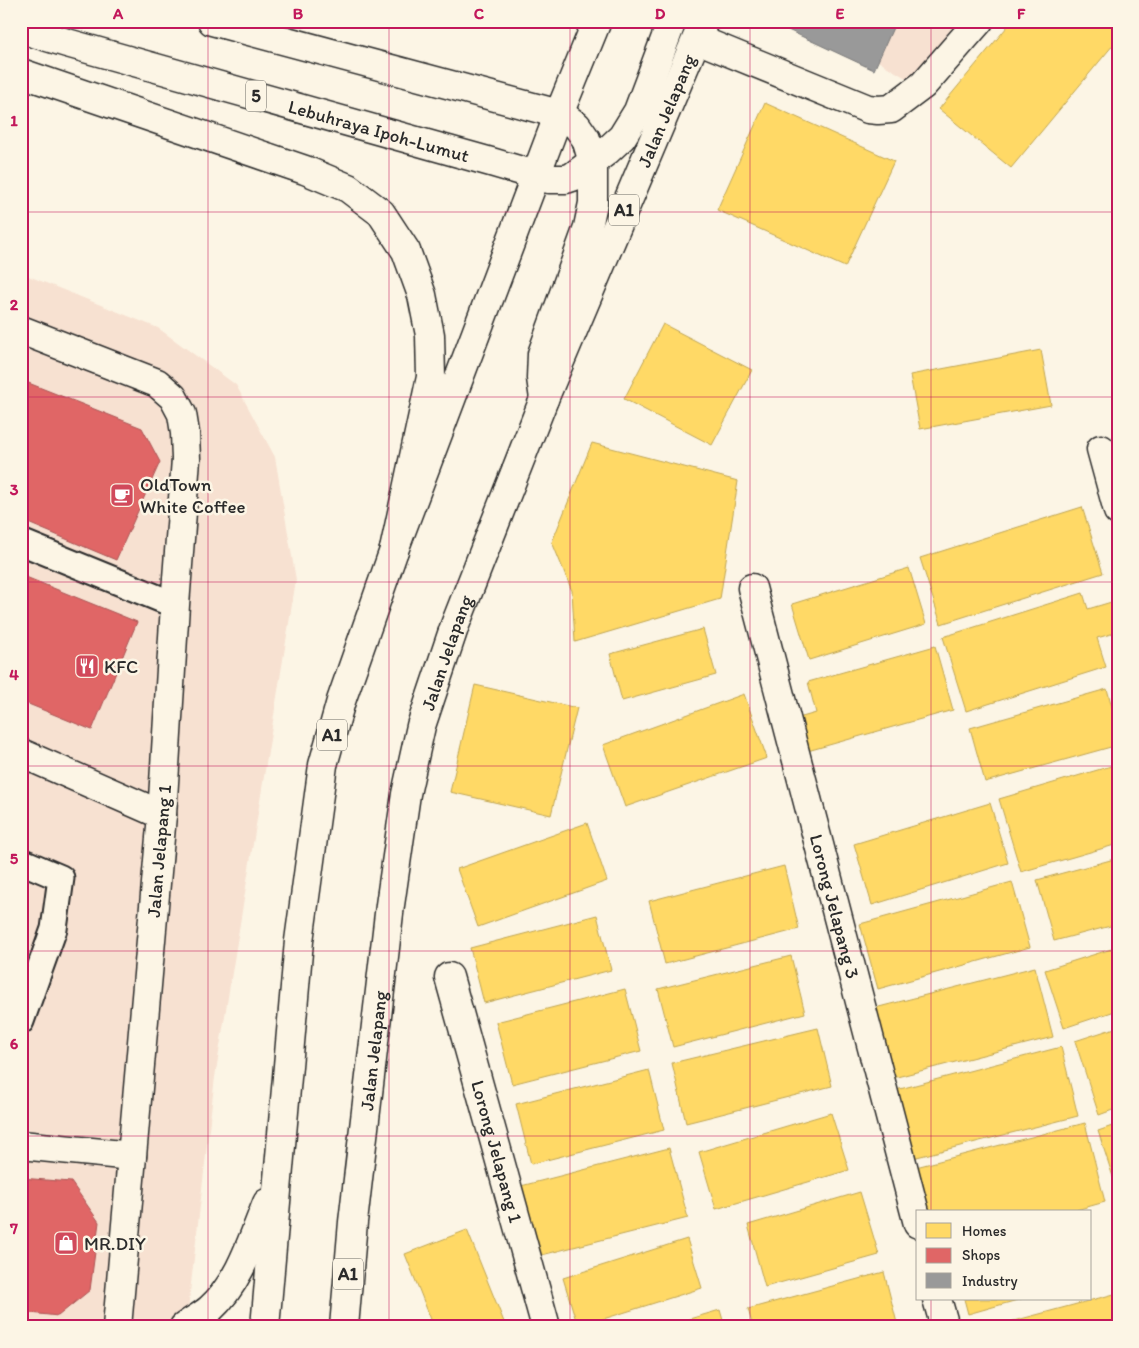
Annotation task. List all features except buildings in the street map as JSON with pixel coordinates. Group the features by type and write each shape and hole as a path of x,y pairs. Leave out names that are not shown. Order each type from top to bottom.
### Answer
{"main road":[{"path":"212,21 559,114 577,126 586,139 592,162 593,203 588,227 542,354 541,378 544,399"},
{"name":"A1","path":"265,1327 299,941 323,765 341,701 394,550 559,114 597,21"},
{"path":"592,162 622,137 638,111 672,21"},
{"path":"700,30 868,109 878,110 891,109 924,85 979,21"},
{"name":"Lebuhraya Ipoh-Lumut","path":"21,29 536,175"},
{"name":"Jalan Jelapang","path":"344,1327 353,1222 390,905 406,794 421,726 455,624 544,399 700,30"},
{"path":"21,73 305,170 348,188 381,213 406,251 422,295 430,334 431,377 394,550"},
{"name":"5","path":"536,175 549,179 566,179 578,174 592,162"},
{"name":"Jalan Jelapang 1","path":"21,330 157,383 173,397 182,414 185,433 186,459 162,815 117,1327"},
{"path":"1101,449 1118,511"},
{"name":"Lorong Jelapang 3","path":"752,588 916,1216"},
{"path":"21,754 162,815"},
{"name":"Lorong Jelapang 1","path":"449,977 546,1327"},
{"path":"21,1144 132,1156"},
{"path":"184,1327 209,1310 228,1289 245,1260 278,1173"},
{"path":"324,1327 340,1283 353,1222"},
{"path":"937,1300 945,1327"}],"lane":[{"path":"21,542 175,605"},
{"path":"21,861 61,878 54,929 21,1020"}],"shaded area":[{"path":"812,21 967,21 909,80"},
{"path":"21,273 158,328 236,385 275,457 296,580 215,1077 186,1327 21,1327"}],"place":[{"name":"OldTown White Coffee","path":"122,495"},
{"name":"KFC","path":"87,666"},
{"name":"MR.DIY","path":"66,1243"}]}
